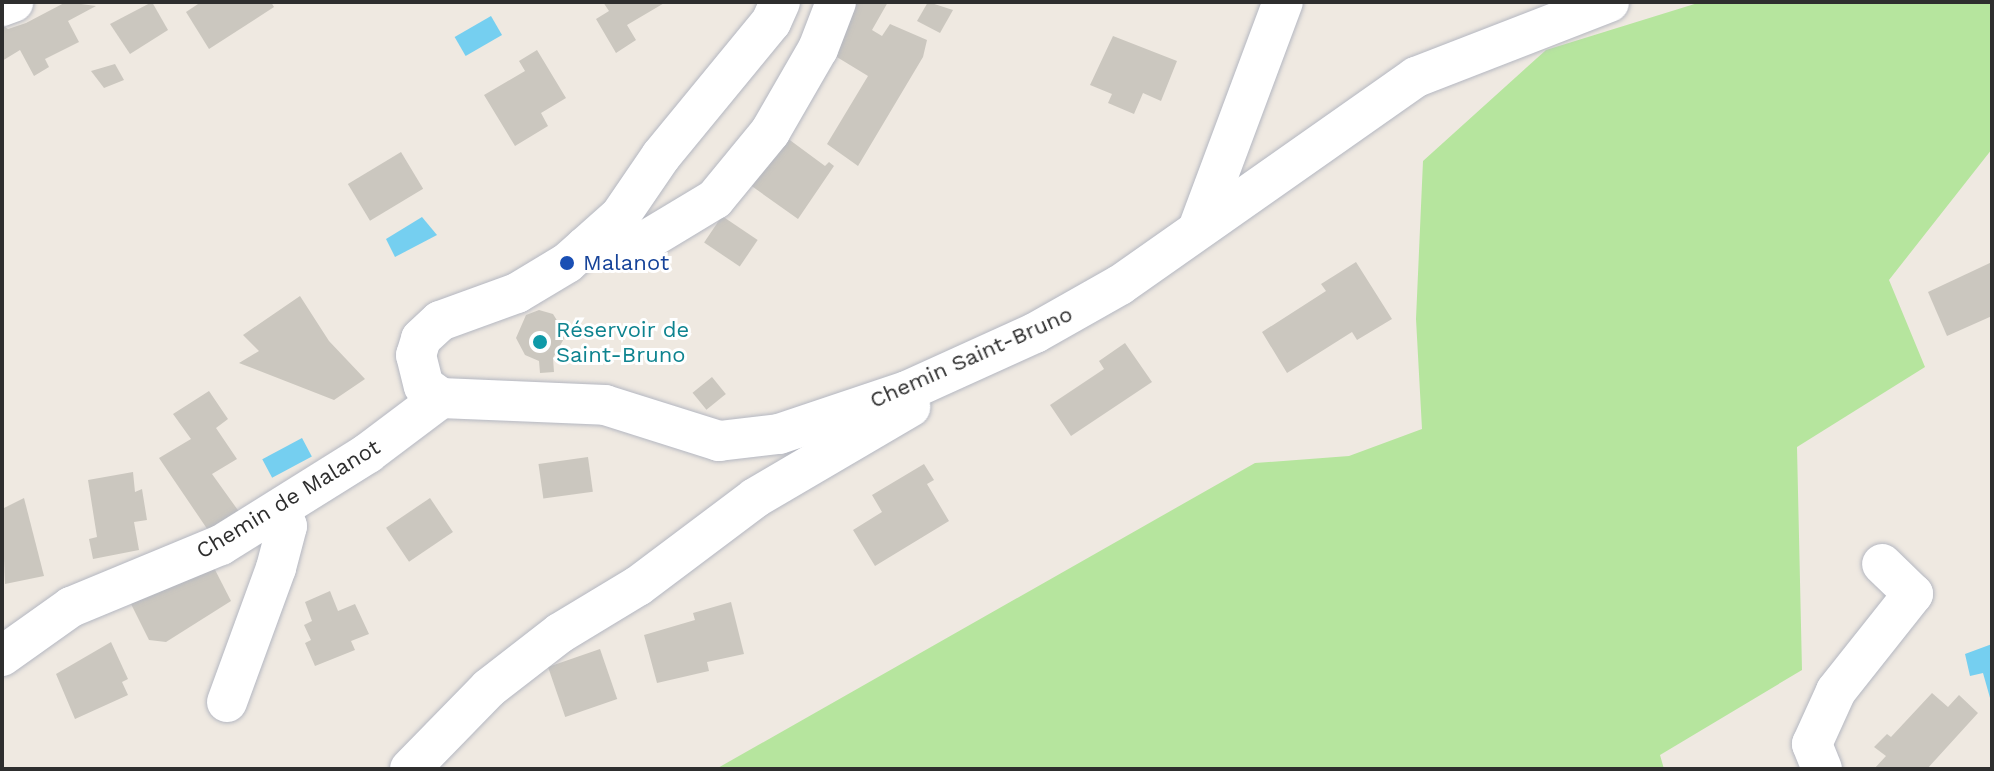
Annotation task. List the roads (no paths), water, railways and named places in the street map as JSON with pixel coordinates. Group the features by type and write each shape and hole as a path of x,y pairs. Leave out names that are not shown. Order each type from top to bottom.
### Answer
{"street":[{"path":"2,6 13,2"},
{"path":"441,398 424,386 418,370 421,339 440,321 517,293 585,247 620,216 661,156 771,22 780,2"},
{"path":"585,247 642,243 715,199 770,132 818,49 836,2"},
{"path":"1198,229 1283,2"},
{"name":"Chemin Saint-Bruno","path":"441,398 605,405 719,441 779,434 928,381 1035,333 1120,285 1416,77 1609,2"},
{"path":"410,769 489,688 560,633 638,586 755,498 882,427 926,396 928,381"},
{"name":"Chemin de Malanot","path":"2,656 71,607 221,545 280,509 441,398"},
{"path":"227,702 276,568 287,526 280,509"},
{"path":"1822,769 1812,744 1836,691 1913,594 1882,564"}],"water":[{"path":"491,16 502,35 466,56 455,37"},
{"path":"422,217 437,235 395,257 386,239"},
{"path":"302,438 312,457 272,478 262,459"},
{"path":"1992,644 1992,705 1983,673 1970,676 1965,654"}],"place":[{"name":"Malanot","path":"567,263"},
{"name":"Réservoir de Saint-Bruno","path":"540,342"}]}
